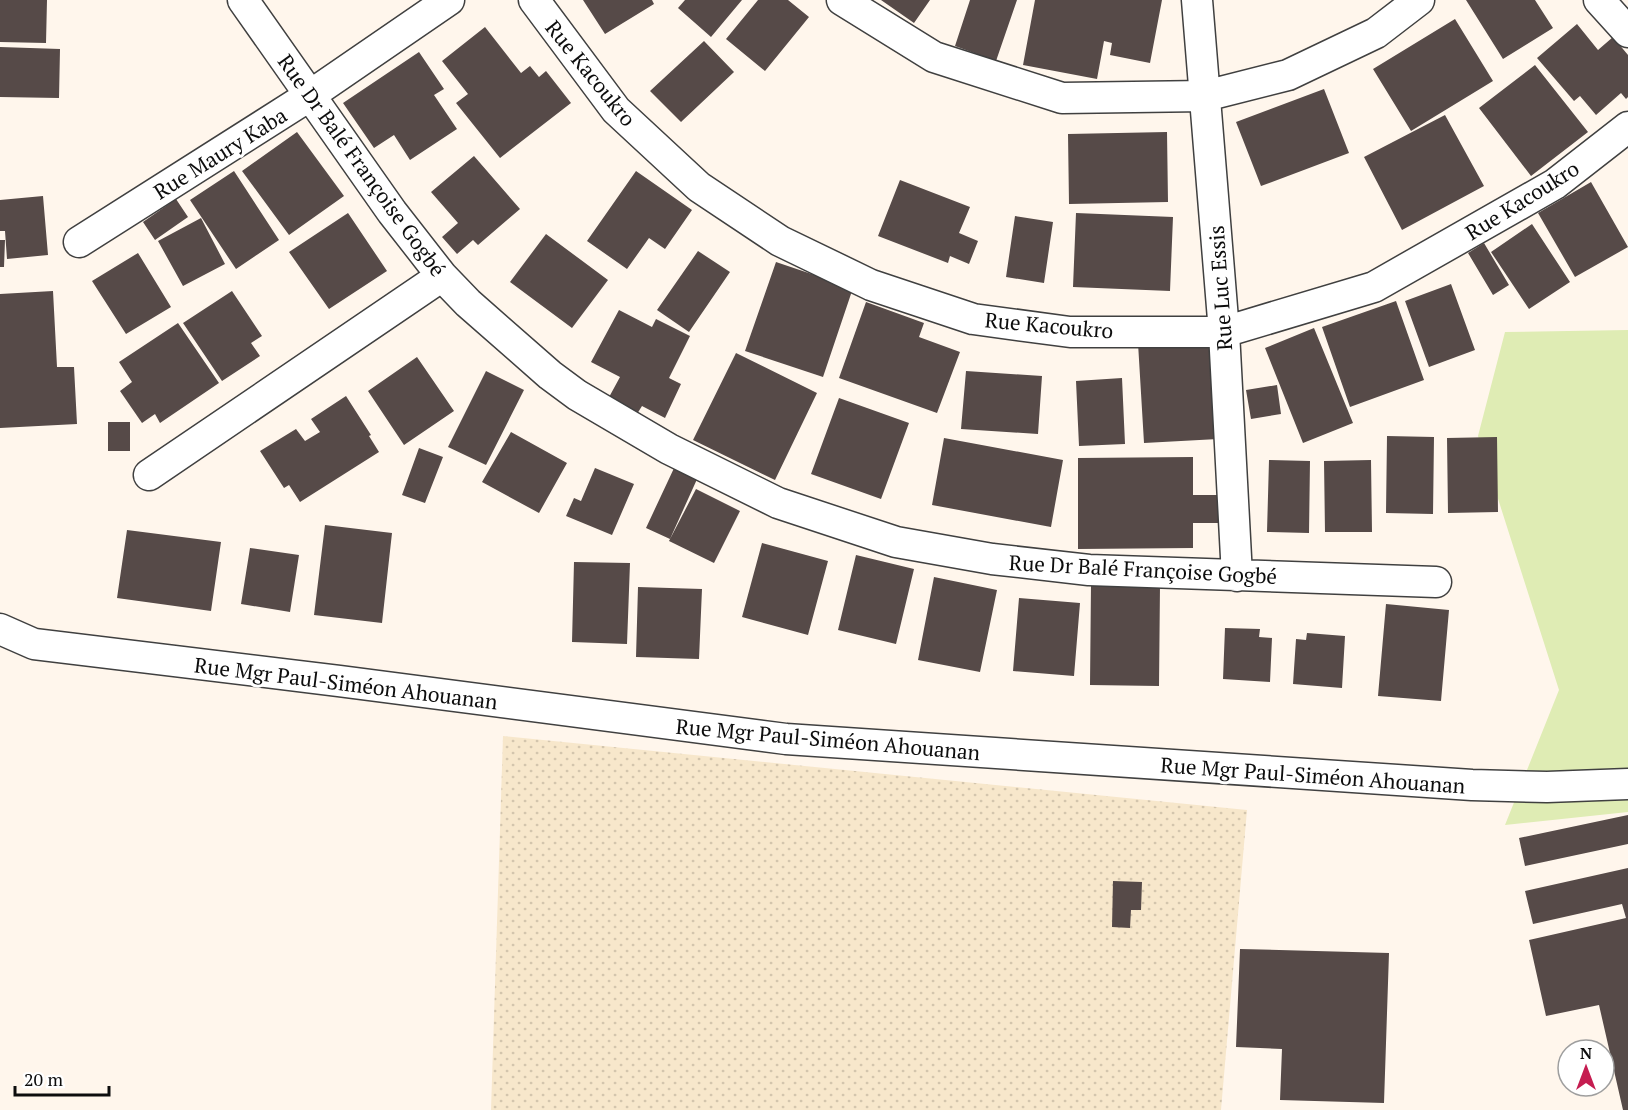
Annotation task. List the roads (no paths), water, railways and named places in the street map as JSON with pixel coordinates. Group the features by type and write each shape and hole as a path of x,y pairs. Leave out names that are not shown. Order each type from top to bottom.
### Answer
{"street":[{"name":"Rue Dr Balé Françoise Gogbé","path":"243,0 392,212 442,276 476,310 550,375 577,395 669,449 778,504 896,542 992,559 1089,570 1436,582"},
{"name":"Rue Maury Kaba","path":"79,242 309,96 449,0"},
{"name":"Rue Kacoukro","path":"534,0 616,111 699,187 780,241 871,285 973,319 1060,330 1224,332 1374,287 1555,184 1628,127"},
{"path":"842,0 934,57 1062,98 1204,96 1288,75 1376,33 1419,0"},
{"name":"Rue Luc Essis","path":"1197,0 1224,332 1237,576"},
{"path":"1599,0 1628,32"},
{"path":"149,475 442,276"},
{"name":"Rue Mgr Paul-Siméon Ahouanan","path":"0,629 34,644 786,739 1472,785 1547,787 1628,784"}]}
